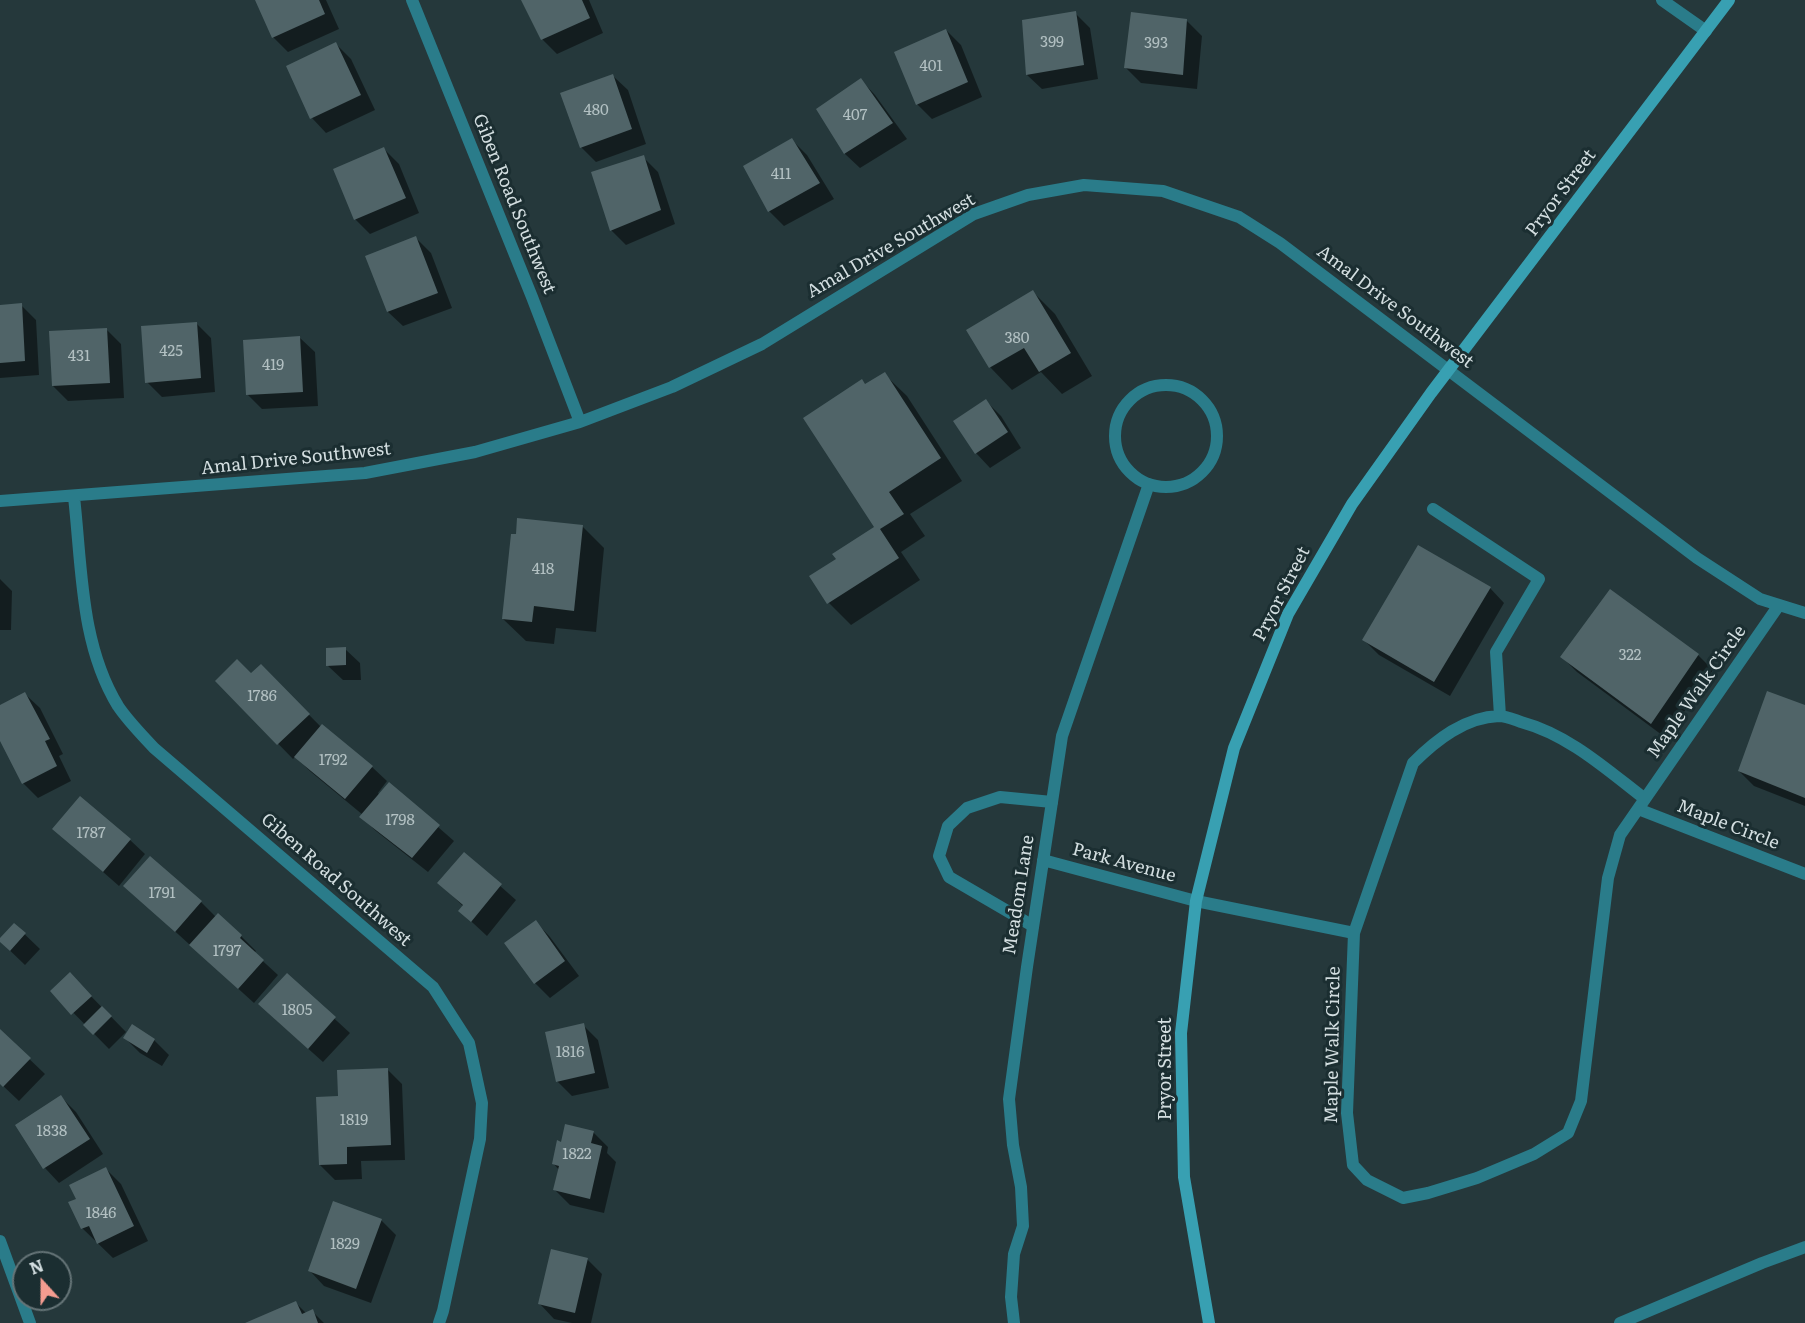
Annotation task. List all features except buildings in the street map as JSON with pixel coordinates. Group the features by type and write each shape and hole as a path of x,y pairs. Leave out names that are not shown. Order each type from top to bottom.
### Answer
{"main road":[{"name":"Pryor Street","path":"1209,1323 1184,1177 1181,1033 1196,901 1233,748 1288,614 1352,504 1449,370 1730,0"}],"street":[{"name":"Giben Road Southwest","path":"412,0 580,422"},
{"path":"1662,0 1706,32"},
{"name":"Amal Drive Southwest","path":"0,501 364,473 475,452 580,422 672,387 762,344 974,214 1028,195 1084,185 1163,191 1239,217 1280,243 1698,558 1760,599 1803,609"},
{"path":"1158,383 1173,383 1202,397 1214,413 1218,445 1212,460 1195,480 1167,489 1149,484 1137,481 1120,462 1113,430 1128,399 1158,383"},
{"name":"Meadom Lane","path":"1014,1323 1011,1297 1014,1254 1023,1226 1009,1099 1062,736 1149,484"},
{"name":"Giben Road Southwest","path":"74,496 88,633 101,674 119,708 154,748 433,987 469,1043 482,1103 480,1139 444,1311 439,1323"},
{"path":"1433,509 1539,579 1496,652 1500,716"},
{"name":"Maple Walk Circle","path":"1641,804 1574,744 1542,728 1500,716 1467,723 1433,742 1413,763 1354,933 1347,1113 1353,1166 1367,1180 1403,1198 1428,1193 1477,1178 1534,1154 1568,1133 1581,1101 1608,878 1620,835 1779,605"},
{"path":"1033,926 949,877 939,856 948,826 967,808 1000,797 1052,802"},
{"name":"Maple Circle","path":"1641,804 1805,874"},
{"name":"Park Avenue","path":"1043,860 1196,901 1354,933"},
{"path":"0,1241 30,1323"},
{"path":"1620,1323 1805,1247"}]}
